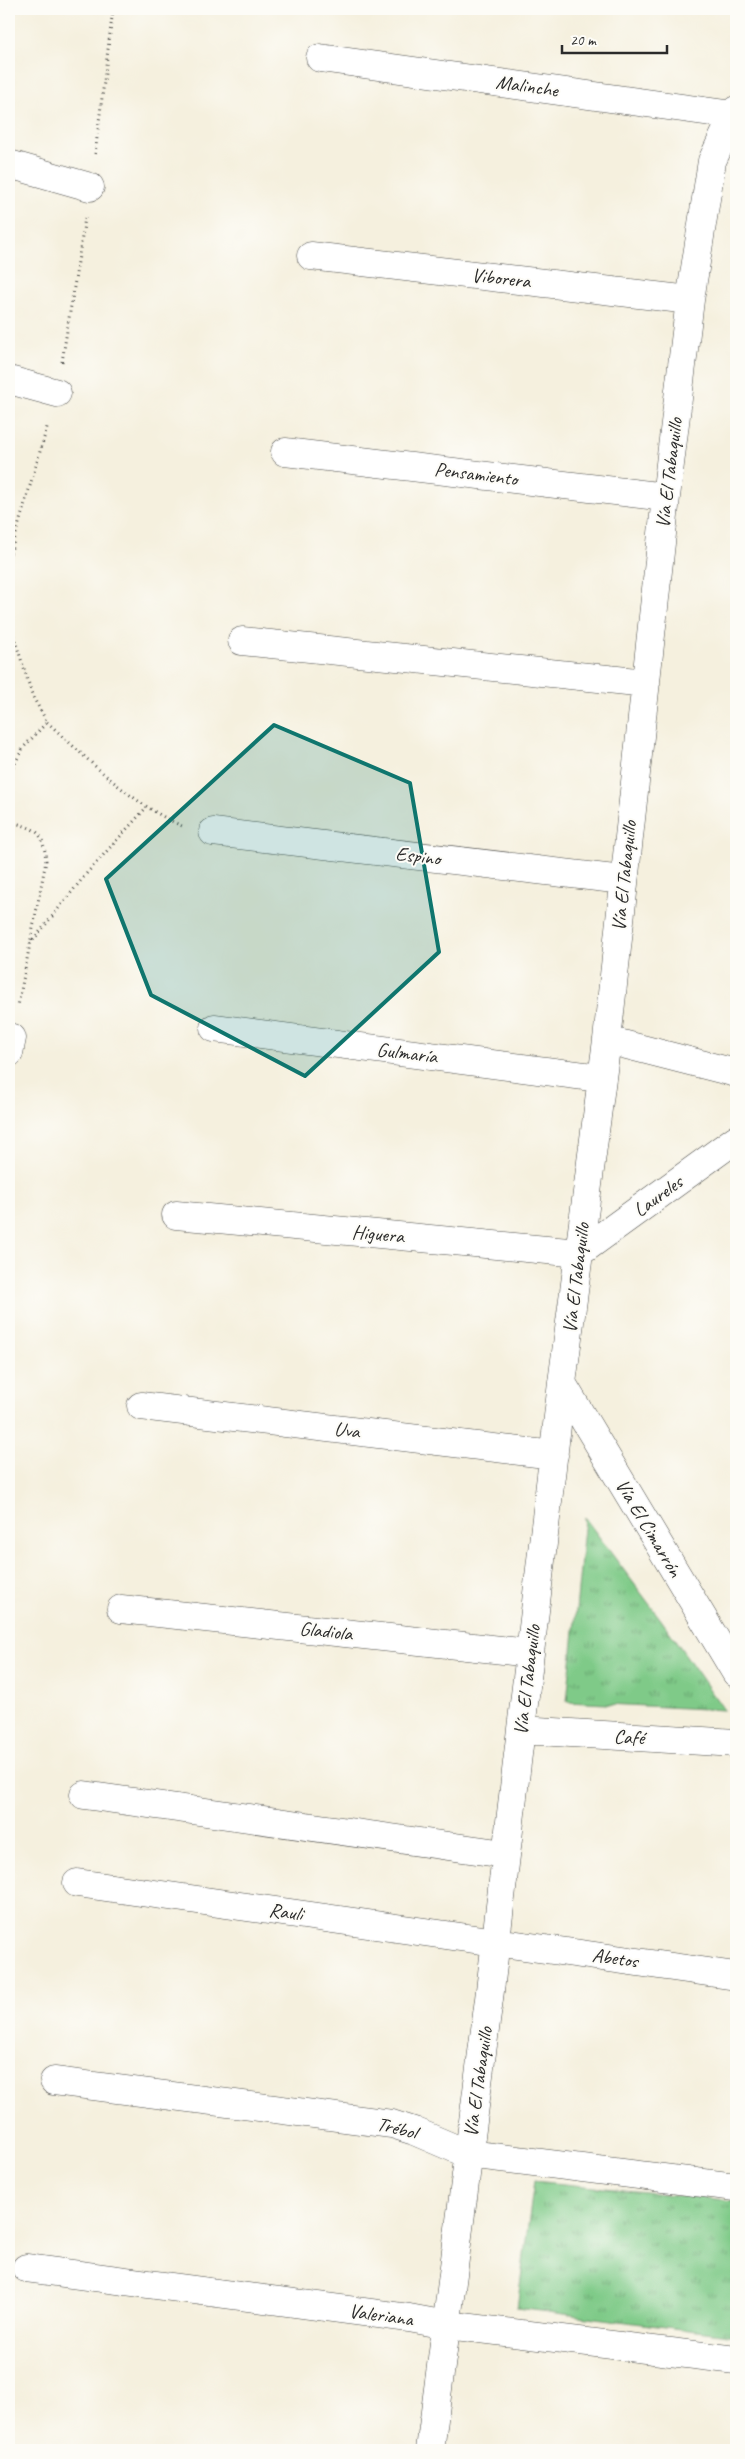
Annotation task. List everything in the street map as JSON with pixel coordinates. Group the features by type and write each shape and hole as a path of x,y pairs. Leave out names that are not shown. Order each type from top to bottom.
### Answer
{"street":[{"name":"Malinche","path":"320,58 735,112"},
{"name":"Vía El Tabaquillo","path":"430,2450 521,1730 600,1078 607,1040 623,880 690,300 712,161 735,112"},
{"path":"9,164 90,187"},
{"name":"Viborera","path":"311,256 690,300"},
{"path":"9,380 57,393"},
{"name":"Pensamiento","path":"285,452 666,497"},
{"path":"242,641 646,683"},
{"name":"Espino","path":"213,832 623,880"},
{"name":"Gulmaría","path":"214,1028 600,1078"},
{"path":"607,1040 736,1073"},
{"name":"Laureles","path":"580,1253 736,1139"},
{"name":"Higuera","path":"176,1215 580,1253"},
{"name":"Vía El Cimarrón","path":"562,1383 736,1673"},
{"name":"Uva","path":"141,1406 554,1455"},
{"name":"Gladiola","path":"121,1609 530,1653"},
{"name":"Café","path":"521,1730 736,1743"},
{"path":"84,1795 505,1854"},
{"name":"Rauli","path":"77,1883 494,1941"},
{"name":"Abetos","path":"494,1941 736,1976"},
{"name":"Trébol","path":"54,2081 392,2124 414,2131 468,2154 736,2187"},
{"name":"Valeriana","path":"26,2268 408,2318 447,2326 736,2360"}],"path":[{"path":"9,558 57,393 90,187 113,9"},
{"path":"9,621 33,697 47,722 146,808 182,826 213,832"},
{"path":"9,775 23,748 47,722"},
{"path":"30,945 87,873 146,808"},
{"path":"9,821 34,829 44,841 46,861 10,1043"}],"highlighted area":[{"path":"274,725 410,783 439,952 305,1076 151,995 106,879"}],"green space":[{"path":"585,1518 662,1621 724,1710 567,1702"},
{"path":"534,2181 736,2201 736,2336 517,2308"}]}
